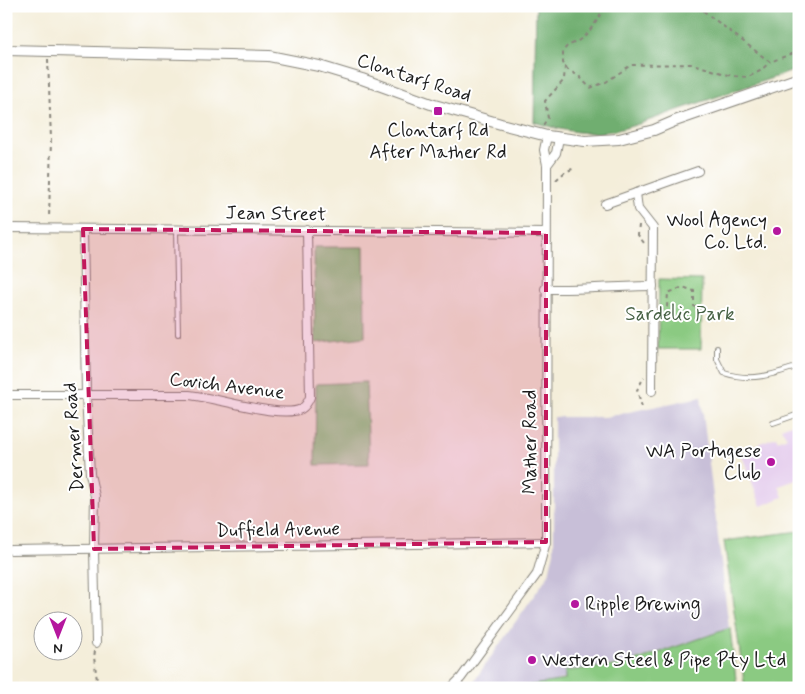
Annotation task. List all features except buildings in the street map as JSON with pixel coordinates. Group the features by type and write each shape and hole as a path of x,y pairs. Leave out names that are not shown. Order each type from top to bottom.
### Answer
{"street":[{"name":"Clontarf Road","path":"6,50 269,56 319,66 362,79 431,104 547,136 601,141 639,134 799,78"},
{"name":"Mather Road","path":"451,688 461,678 537,574 546,542 545,289 547,166 544,150 547,136"},
{"name":"Mather Road","path":"547,166 556,153 559,138"},
{"path":"605,204 698,171"},
{"path":"636,193 638,209 653,228 652,391"},
{"name":"Jean Street","path":"6,228 546,234"},
{"name":"Dermer Road","path":"83,228 86,394 90,474 95,496 96,643"},
{"name":"Covich Avenue","path":"6,395 86,394 208,397 256,408 287,411 299,410 306,405 310,397 307,230"},
{"path":"545,289 596,290 613,286 653,286"},
{"name":"Duffield Avenue","path":"11,550 546,542"}],"lane":[{"path":"176,229 178,334"},
{"path":"717,348 717,358 724,372 742,379 777,373 799,366"},
{"path":"773,422 799,414"}],"path":[{"path":"542,125 548,118 545,101 564,80 564,51 568,45 575,44 592,27 603,6"},
{"path":"697,6 770,62"},
{"path":"565,66 590,88 606,82 631,64 693,64 732,76 748,77 760,71 770,62 799,50"},
{"path":"48,59 51,139 49,222"},
{"path":"643,216 638,226 638,235 647,247"},
{"path":"653,311 665,309 667,307 668,293 682,287 694,291 694,306 700,310"},
{"path":"642,407 637,390 646,373"},
{"path":"96,643 94,657 98,688"}],"highlighted area":[{"path":"83,229 546,233 546,542 94,549"}],"shaded area":[{"path":"701,397 729,628 623,664 565,670 565,679 557,680 557,688 475,688 474,681 549,574 554,551 554,417 605,417"},
{"name":"WA Portugese Club","path":"799,421 799,479 779,486 783,497 761,506 741,453 756,448 755,445 776,437 778,441 787,437 781,428"}],"green space":[{"path":"536,6 799,6 799,69 622,129 591,133 556,128 534,122"},
{"path":"314,247 364,247 365,337 315,343"},
{"name":"Sardelic Park","path":"659,279 702,280 701,349 658,349"},
{"path":"366,382 369,464 315,465 316,384"},
{"path":"799,531 799,687 745,688 724,541"},
{"path":"730,628 737,688 513,688 565,680 565,671 623,665"}],"place":[{"name":"Clontarf Rd After Mather Rd","path":"438,111"},
{"name":"Wool Agency Co. Ltd.","path":"777,231"},
{"name":"WA Portugese Club","path":"771,462"},
{"name":"Ripple Brewing","path":"575,604"},
{"name":"Western Steel & Pipe Pty Ltd","path":"532,660"}]}
